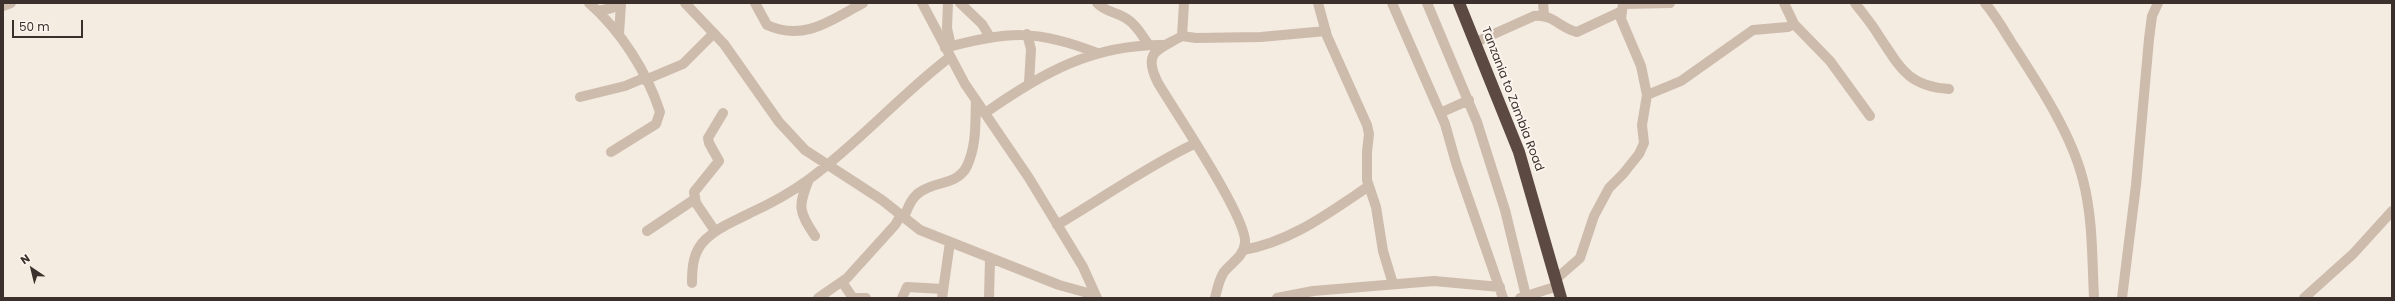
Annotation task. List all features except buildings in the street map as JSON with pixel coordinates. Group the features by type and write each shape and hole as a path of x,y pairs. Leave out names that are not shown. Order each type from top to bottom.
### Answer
{"highway":[{"name":"Tanzania to Zambia Road","path":"1459,3 1476,42 1519,152 1561,298"}],"street":[{"path":"3,6 11,3"},
{"path":"590,3 619,34 645,79 658,106 659,118 647,131 610,152"},
{"path":"598,11 612,8 620,3"},
{"path":"619,34 620,3"},
{"path":"685,3 714,33 779,122 806,150 882,200 920,230 990,259 1033,273 1059,285 1096,296"},
{"path":"755,3 767,25 790,33 800,33 813,28 863,3"},
{"path":"922,3 976,100 1029,178 1083,267 1096,296"},
{"path":"948,3 947,28 949,50"},
{"path":"960,3 982,24 990,37"},
{"path":"1097,3 1102,8 1126,18 1134,24 1149,45"},
{"path":"1182,36 1184,3"},
{"path":"1318,3 1326,31 1352,95 1367,125 1369,134 1366,164 1369,186 1376,207 1383,251 1393,284"},
{"path":"1392,3 1440,114 1503,298"},
{"path":"1426,3 1469,100 1505,210 1523,297 1557,282 1580,258 1594,216 1609,188 1623,174 1639,154 1644,143 1642,125 1647,95 1641,66 1621,19 1623,6"},
{"path":"1543,3 1544,15"},
{"path":"1476,42 1527,19 1544,15 1570,30 1577,32 1623,6 1670,3"},
{"path":"1784,3 1794,24 1830,61 1870,116"},
{"path":"1855,3 1879,35 1896,63 1907,75 1920,84 1949,89"},
{"path":"1985,3 1996,16 2034,74 2069,143 2083,179 2090,218 2094,298"},
{"path":"2122,298 2136,185 2149,39 2152,16 2158,3"},
{"path":"1647,95 1681,81 1753,30 1788,27 1794,24"},
{"path":"1215,298 1224,273 1243,250 1245,242 1244,232 1219,180 1194,144 1152,70 1151,61 1154,52 1182,36 1196,38 1261,37 1326,31"},
{"path":"580,97 625,86 683,64 714,33"},
{"path":"1027,34 1031,48 1029,83"},
{"path":"692,284 693,262 699,246 715,231 786,194 809,179 875,126 949,50 990,37 1027,34 1055,38 1097,52"},
{"path":"985,113 1029,83 1079,58 1097,52 1149,45 1165,45"},
{"path":"818,298 842,282 895,225 920,192 957,178 966,167 974,143 976,100"},
{"path":"1440,114 1469,100"},
{"path":"715,231 695,199 694,192 719,161 709,144 708,138 723,113"},
{"path":"1057,225 1106,196 1150,166 1194,144"},
{"path":"809,179 800,208 803,219 815,236"},
{"path":"1243,250 1280,241 1369,186"},
{"path":"647,231 695,199"},
{"path":"2304,298 2353,254 2392,211"},
{"path":"902,298 907,287 943,293 950,242"},
{"path":"989,298 990,259"},
{"path":"1277,298 1313,291 1434,281 1500,287"},
{"path":"842,282 853,298 866,298"}]}
